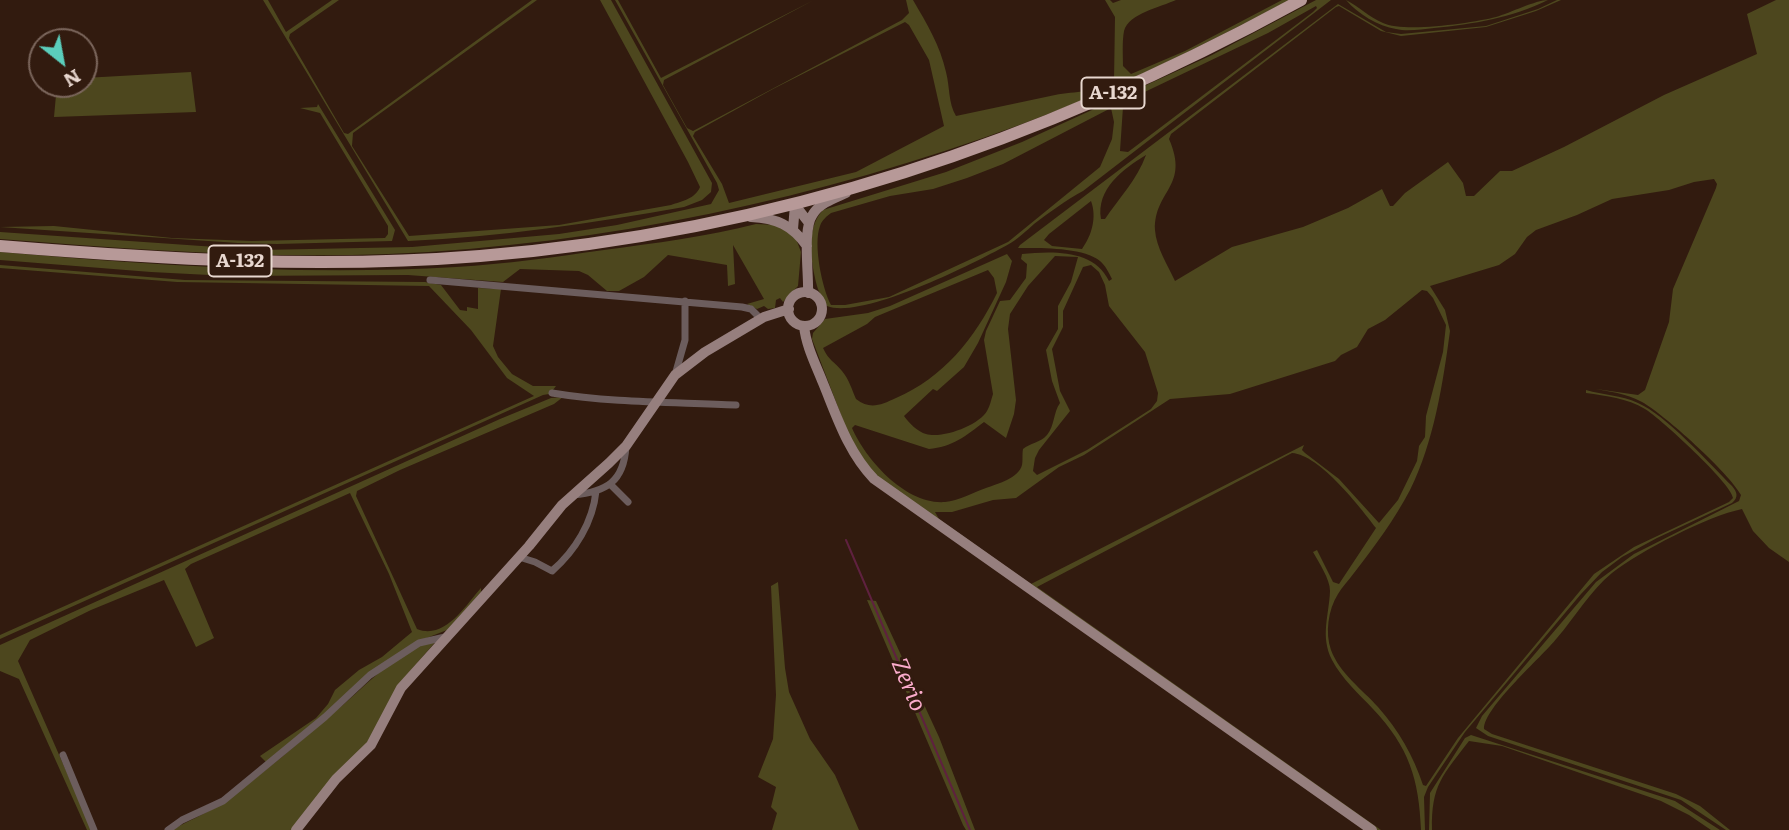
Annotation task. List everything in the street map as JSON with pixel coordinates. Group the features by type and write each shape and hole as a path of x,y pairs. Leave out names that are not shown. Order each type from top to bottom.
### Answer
{"main road":[{"name":"A-132","path":"0,246 161,258 284,263 480,256 656,235 795,205 940,163 1035,127 1170,68 1301,0"}],"street":[{"path":"808,293 807,246 809,223 813,214 822,205 856,189"},
{"path":"795,205 809,223"},
{"path":"793,229 795,205"},
{"path":"747,216 770,217 784,222 807,246"},
{"path":"430,280 685,301 751,309 761,319"},
{"path":"800,293 808,293 820,302 822,312 816,322 804,326 793,321 789,309 793,298 800,293"},
{"path":"675,374 685,340 685,301"},
{"path":"296,830 336,779 371,745 401,688 572,495 626,446 675,374 705,352 761,319 789,309"},
{"path":"804,326 815,362 844,434 855,456 874,479 1373,830"},
{"path":"552,393 593,400 655,400 736,405"},
{"path":"572,495 596,491 615,481 625,462 626,446"},
{"path":"610,484 628,502"},
{"path":"519,557 552,571 572,550 586,526 595,503 596,491"},
{"path":"167,830 223,801 370,676 419,643 445,637"},
{"path":"63,755 94,830"}],"shaded area":[{"path":"263,0 268,0 286,32 332,0 339,0 290,34 289,38 344,133 348,134 532,0 537,0 353,133 352,146 409,236 559,225 671,205 688,199 698,191 700,187 688,162 600,0 611,0 712,183 711,192 702,200 684,207 512,233 408,241"},
{"path":"615,0 618,0 661,78 814,0 664,80 663,85 687,128 693,131 902,20 909,13 906,0 913,0 937,44 956,116 1055,95 1093,90 1114,81 1115,17 1105,0 1113,3 1121,0 1176,0 1146,11 1127,25 1123,35 1123,66 1131,74 1185,51 1282,0 1289,0 1191,50 1090,97 945,151 789,196 630,229 469,249 339,255 194,252 0,239 0,232 259,250 412,247 559,234 617,225 711,204 719,190","holes":["905,22 929,60 944,126 856,172 729,203 722,184 693,136 695,132"]},
{"path":"1316,0 1331,0 1083,191 1012,242 946,276 891,298 843,308 827,306 817,286 811,246 817,218 823,210 946,172 1022,142 1212,55","holes":["1316,6 1313,12 1128,152 1120,151 1123,107 1130,99 1268,33","1111,108 1114,122 1112,139 1100,167 1008,242 889,297 831,305 818,254 821,224 831,213 890,196 933,189 967,178 1003,164"]},
{"path":"1346,0 1383,23 1406,27 1439,26 1485,19 1548,0 1492,19 1463,24 1401,30 1369,19"},
{"path":"1561,0 1536,11 1486,27 1401,36 1381,31 1339,6 1336,7 1171,134 1169,139 1176,168 1156,217 1156,236 1175,281 1232,247 1303,227 1348,208 1382,189 1390,206 1393,206 1405,193 1448,162 1463,183 1466,196 1474,196 1500,171 1512,171 1664,95 1757,54 1747,14 1776,0 1789,0 1789,562 1769,548 1753,531 1742,509 1711,519 1656,545 1624,564 1597,588 1557,638 1493,708 1484,729 1492,734 1676,794 1700,806 1730,830 1681,800 1488,736 1476,728 1482,716 1596,582 1634,554 1739,501 1741,495 1724,473 1696,445 1652,409 1630,396 1589,388 1638,395 1645,390 1669,322 1673,289 1716,188 1714,179 1669,190 1612,199 1536,230 1527,237 1515,254 1499,265 1430,286 1445,310 1450,331 1441,392 1431,432 1410,490 1384,533 1338,594 1330,614 1328,629 1329,643 1335,659 1392,725 1410,753 1423,785 1426,786 1458,738 1594,574 1634,547 1733,498 1709,466 1645,409 1631,402 1586,393 1586,390 1625,398 1649,409 1687,440 1732,486 1736,499 1622,557 1602,572 1581,594 1465,732 1428,787 1424,797 1425,830 1421,830 1418,795 1410,765 1403,751 1385,723 1341,674 1328,651 1326,626 1330,586 1313,552 1317,550 1333,582 1339,584 1376,528 1327,472 1303,456 1292,453 1037,587 1381,830 1377,830 877,479 854,449 812,339 813,333 825,319 868,313 890,306 1007,254 1012,261 1006,282 964,367 937,391 933,389 904,416 914,427 926,434 951,433 969,426 987,411 993,394 984,340 1000,301 1010,300 1026,278 1027,264 1021,259 1022,254 1071,254 1093,263 1109,281 1112,279 1104,265 1092,256 1061,249 1018,248 1020,245 1338,4 1386,32 1401,34 1486,26","holes":["1146,155 1138,173 1105,219 1101,219 1101,208 1107,189 1120,173","1091,201 1094,213 1092,226 1082,249 1052,246 1044,240 1049,234","1055,256 1078,257 1071,282 1058,306 1058,329 1046,350 1052,381 1060,403 1050,431 1041,440 1023,449 1020,470 1007,480 945,502 916,496 902,488 877,466 852,428 855,425 929,449 952,443 984,422 1006,438 1016,400 1008,329 1010,314 1028,286","1091,265 1099,272 1109,306 1145,352 1158,393 1157,401 1151,409 1087,450 1037,475 1033,471 1039,450 1070,411 1060,391 1052,349 1063,327 1063,311 1083,267","988,270 994,278 997,293 979,326 956,355 913,390 876,405 856,399 844,374 823,348 875,317","1422,290 1427,291 1433,298 1446,325 1443,352 1426,416 1425,437 1419,446 1417,461 1398,500 1379,523 1339,479 1302,450 1304,445 1031,584 939,519 935,512 952,512 993,500 1016,498 1059,467 1084,455 1170,399 1230,394 1335,361 1357,347 1368,329 1385,320"]},
{"path":"191,72 196,112 54,117 56,98 98,98 98,77"},
{"path":"318,104 395,230 392,241 238,243 0,227 54,226 172,238 252,241 385,238 388,226 320,113 300,108 317,107"},
{"path":"756,224 778,225 795,236 801,252 798,286 783,302 780,298 776,300 775,308 768,309 764,306 757,309 747,304 764,299 733,245 735,284 728,286 727,265 668,255 644,277 619,291 607,291 579,271 520,269 503,282 408,275 229,276 0,260 0,252 171,265 285,270 456,267 661,242"},
{"path":"0,265 185,280 425,282 441,285 460,310 467,311 467,307 478,309 478,288 501,289 493,346 498,357 512,374 533,386 556,386 553,390 555,393 543,395 0,639 0,635 534,396 507,378 471,330 429,286 177,282 0,268"},
{"path":"563,397 554,404 357,491 356,496 417,629 437,630 445,626 481,588 481,592 447,630 419,641 266,762 260,756 316,718 335,690 412,632 389,574 350,493 185,569 214,638 196,647 164,580 91,610 30,640 18,661 92,830 87,830 19,679 0,671 0,645 500,419 551,398"},
{"path":"778,582 789,692 810,739 835,775 859,830 772,830 777,813 771,807 776,787 758,777 773,739 776,695 771,586"},
{"path":"867,600 876,601 939,737 975,830 966,830 963,825"},
{"path":"438,639 403,679 377,731 292,830 172,830 218,806 239,791 397,659 410,650"},
{"path":"1471,735 1675,801 1720,830 1711,830 1661,801 1502,746 1469,741 1440,781 1434,802 1432,830 1429,830 1430,793 1465,738"}],"waterway":[{"name":"Zerio","path":"846,540 970,830"}]}
